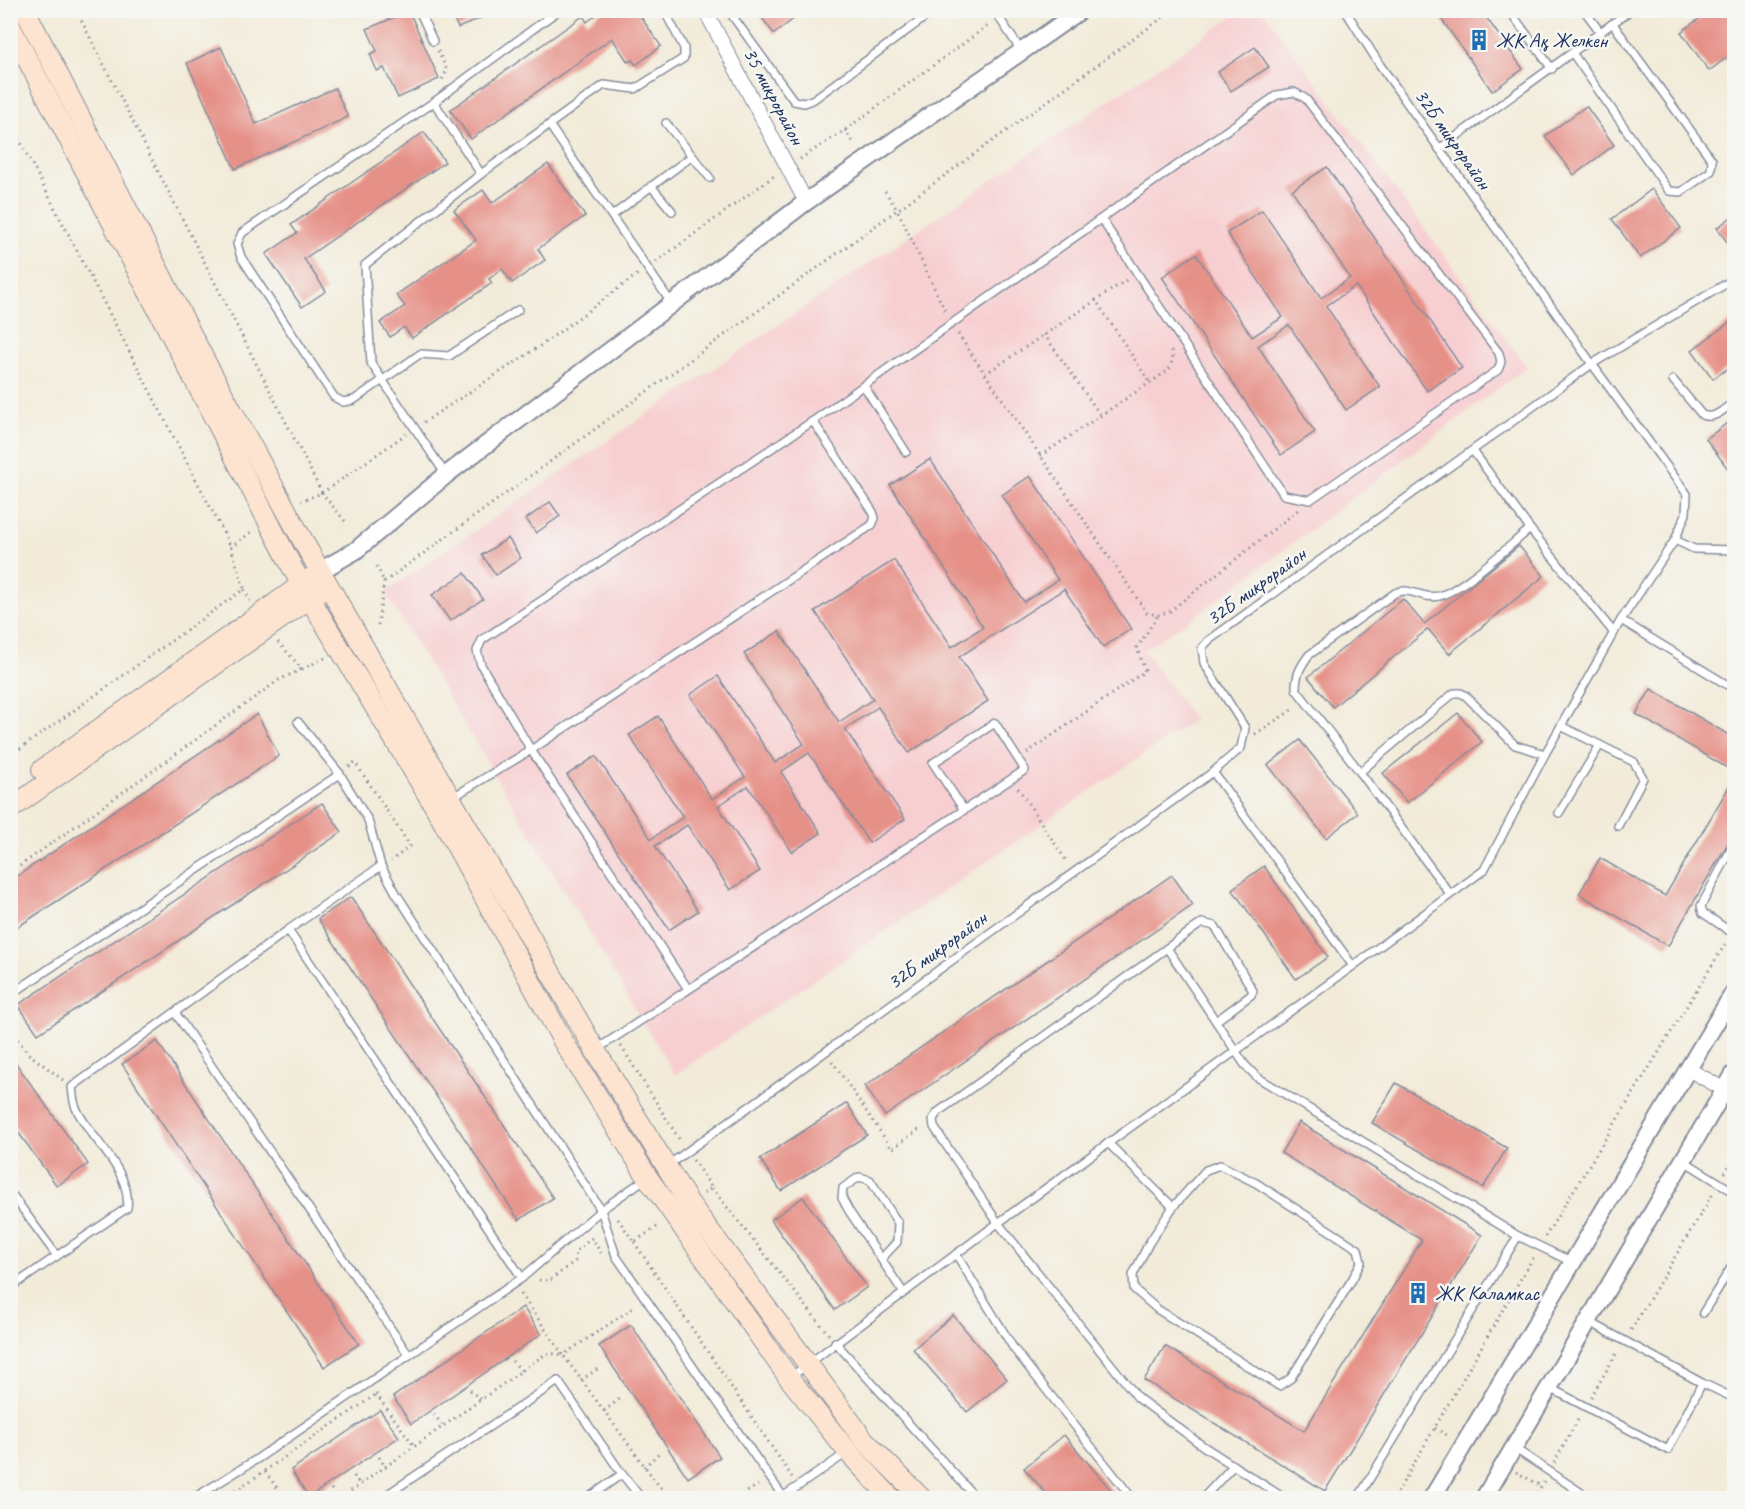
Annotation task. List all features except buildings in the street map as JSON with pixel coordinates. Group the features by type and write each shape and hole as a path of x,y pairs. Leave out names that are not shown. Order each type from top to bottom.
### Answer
{"main road":[{"path":"25,10 206,363 324,578 449,799 665,1167 689,1203 864,1440 921,1498"},
{"path":"10,26 305,591 434,805 563,1041 648,1178 789,1378 848,1452 891,1498"},
{"path":"10,809 324,578"},
{"path":"10,793 258,615 305,591"}],"street":[{"name":"35 микрорайон","path":"705,10 806,202"},
{"path":"324,578 446,476 806,202 1081,10"},
{"path":"1432,1498 1734,992"},
{"path":"1688,1069 1725,1090"},
{"path":"1484,1498 1734,1074"}],"lane":[{"path":"419,10 433,41"},
{"path":"518,310 449,356 420,354 354,400 343,402 334,397 241,257 237,244 242,233 434,102 559,10"},
{"path":"446,476 371,363 365,265 481,174 604,85 635,89 684,58 684,48 664,10"},
{"path":"728,10 794,101 804,103 814,99 935,10"},
{"path":"994,10 1022,51"},
{"name":"32Б микрорайон","path":"665,1167 1214,771 1241,748 1245,728 1204,663 1203,648 1592,364 1439,149 1345,10"},
{"path":"1509,10 1552,69"},
{"path":"1584,10 1601,33"},
{"path":"1439,149 1631,10"},
{"path":"1573,54 1669,191 1685,190 1711,171 1712,160 1613,24"},
{"path":"688,989 531,750 481,665 477,651 482,640 864,386 1102,220 1277,94 1294,93 1306,99 1499,353 1501,362 1498,370 1310,500 1284,495 1102,220"},
{"path":"434,102 481,174"},
{"path":"666,123 710,178"},
{"path":"550,126 672,304"},
{"path":"613,215 692,156"},
{"path":"651,186 672,211"},
{"path":"789,1378 903,1292 1484,870 1545,754 1614,633 1675,540 1686,514 1687,494 1592,364 1734,279"},
{"path":"1673,380 1702,415 1707,417 1714,416 1734,402"},
{"path":"864,386 906,453"},
{"path":"449,799 531,750 872,525 875,518 873,512 813,420"},
{"path":"1473,451 1530,529 1614,633"},
{"path":"1450,894 1360,771 1305,702 1296,689 1296,675 1309,655 1395,592 1407,590 1423,598 1446,595 1530,529"},
{"path":"1675,540 1694,549 1734,550"},
{"path":"1622,620 1734,689"},
{"path":"1360,771 1454,693 1466,696 1515,745 1529,752 1545,754"},
{"path":"298,722 340,774 368,820 381,866 601,1210 616,1256 782,1498 864,1440"},
{"path":"595,1050 964,810 1012,778 1025,770 995,723 933,763 964,810"},
{"path":"1561,726 1635,762 1643,778 1618,826"},
{"path":"1559,813 1600,745"},
{"path":"1214,771 1353,966"},
{"path":"10,995 340,774"},
{"path":"1733,933 1703,913 1701,906 1734,844"},
{"path":"10,1288 127,1208 129,1197 119,1173 76,1108 72,1087 176,1014 288,930 381,866"},
{"path":"1216,1021 1251,995 1253,991 1215,926 1203,923 938,1112 933,1119 934,1127 998,1223 1138,1398 1233,1466 1284,1498"},
{"path":"288,930 522,1278"},
{"path":"1167,948 1236,1051 1257,1077 1518,1236 1572,1262"},
{"path":"176,1014 408,1354"},
{"path":"1108,1143 1173,1207"},
{"path":"1682,1159 1734,1192"},
{"path":"1220,1166 1256,1183 1358,1249 1361,1262 1353,1278 1291,1378 1279,1386 1258,1375 1156,1309 1134,1289 1133,1275 1149,1243 1173,1207 1206,1170 1220,1166"},
{"path":"881,1259 897,1242 898,1223 870,1180 860,1177 843,1188 842,1198 881,1259 903,1292"},
{"path":"194,1498 257,1459 522,1278 601,1210 648,1178"},
{"path":"10,1192 57,1256"},
{"path":"1359,1498 1518,1236"},
{"path":"956,1254 1014,1348 1132,1498"},
{"path":"1703,1313 1734,1263"},
{"path":"1588,1321 1734,1398"},
{"path":"835,1342 976,1498"},
{"path":"382,1498 558,1381 640,1498"},
{"path":"1550,1388 1668,1450 1702,1383"},
{"path":"1514,1448 1589,1498"},
{"path":"1203,1498 1233,1466"},
{"path":"588,1498 622,1474"}],"path":[{"path":"76,10 322,493 300,502"},
{"path":"384,582 1173,10"},
{"path":"433,41 447,70 434,102"},
{"path":"10,122 231,547 244,589 258,615"},
{"path":"845,130 853,142"},
{"path":"885,191 898,211 952,325 1134,597 1148,613 1158,615 1170,611 1310,500"},
{"path":"985,374 1137,273"},
{"path":"1095,299 1150,383"},
{"path":"1044,334 1101,416"},
{"path":"1040,456 1169,370 1173,358 1171,346"},
{"path":"231,547 253,531"},
{"path":"377,566 384,582 378,625"},
{"path":"10,756 244,589"},
{"path":"1018,760 1145,671 1137,648 1158,615"},
{"path":"275,639 302,669"},
{"path":"10,873 279,680 325,658"},
{"path":"1243,742 1305,702"},
{"path":"340,774 355,762 410,846 391,861 397,871"},
{"path":"1012,778 1073,872"},
{"path":"1394,1498 1539,1246 1733,933"},
{"path":"10,1030 29,1054 72,1087"},
{"path":"615,1037 712,1188 835,1342"},
{"path":"825,1052 892,1149 933,1119"},
{"path":"1534,1498 1585,1407 1734,1157"},
{"path":"689,1203 712,1188"},
{"path":"608,1205 798,1487"},
{"path":"634,1242 674,1215"},
{"path":"538,1279 549,1281 575,1261 576,1251 592,1238 603,1257"},
{"path":"529,1287 521,1294 563,1355 637,1306 631,1298"},
{"path":"512,1361 523,1372"},
{"path":"581,1380 599,1368"},
{"path":"470,1390 481,1400"},
{"path":"376,1394 415,1447"},
{"path":"604,1411 621,1398"},
{"path":"434,1414 444,1428"},
{"path":"1435,1428 1447,1435"},
{"path":"644,1467 658,1453"},
{"path":"379,1458 386,1468"},
{"path":"225,1498 265,1472 285,1498"},
{"path":"354,1476 360,1485"},
{"path":"736,1498 758,1485"},
{"path":"331,1489 338,1498"},
{"path":"236,1491 241,1498"}],"shaded area":[{"path":"1241,11 1263,11 1527,367 1196,616 1144,650 1194,720 675,1075 385,592"}],"place":[{"name":"ЖК Ақ Желкен","path":"1479,40"},
{"name":"ЖК Каламкас","path":"1418,1293"}]}
